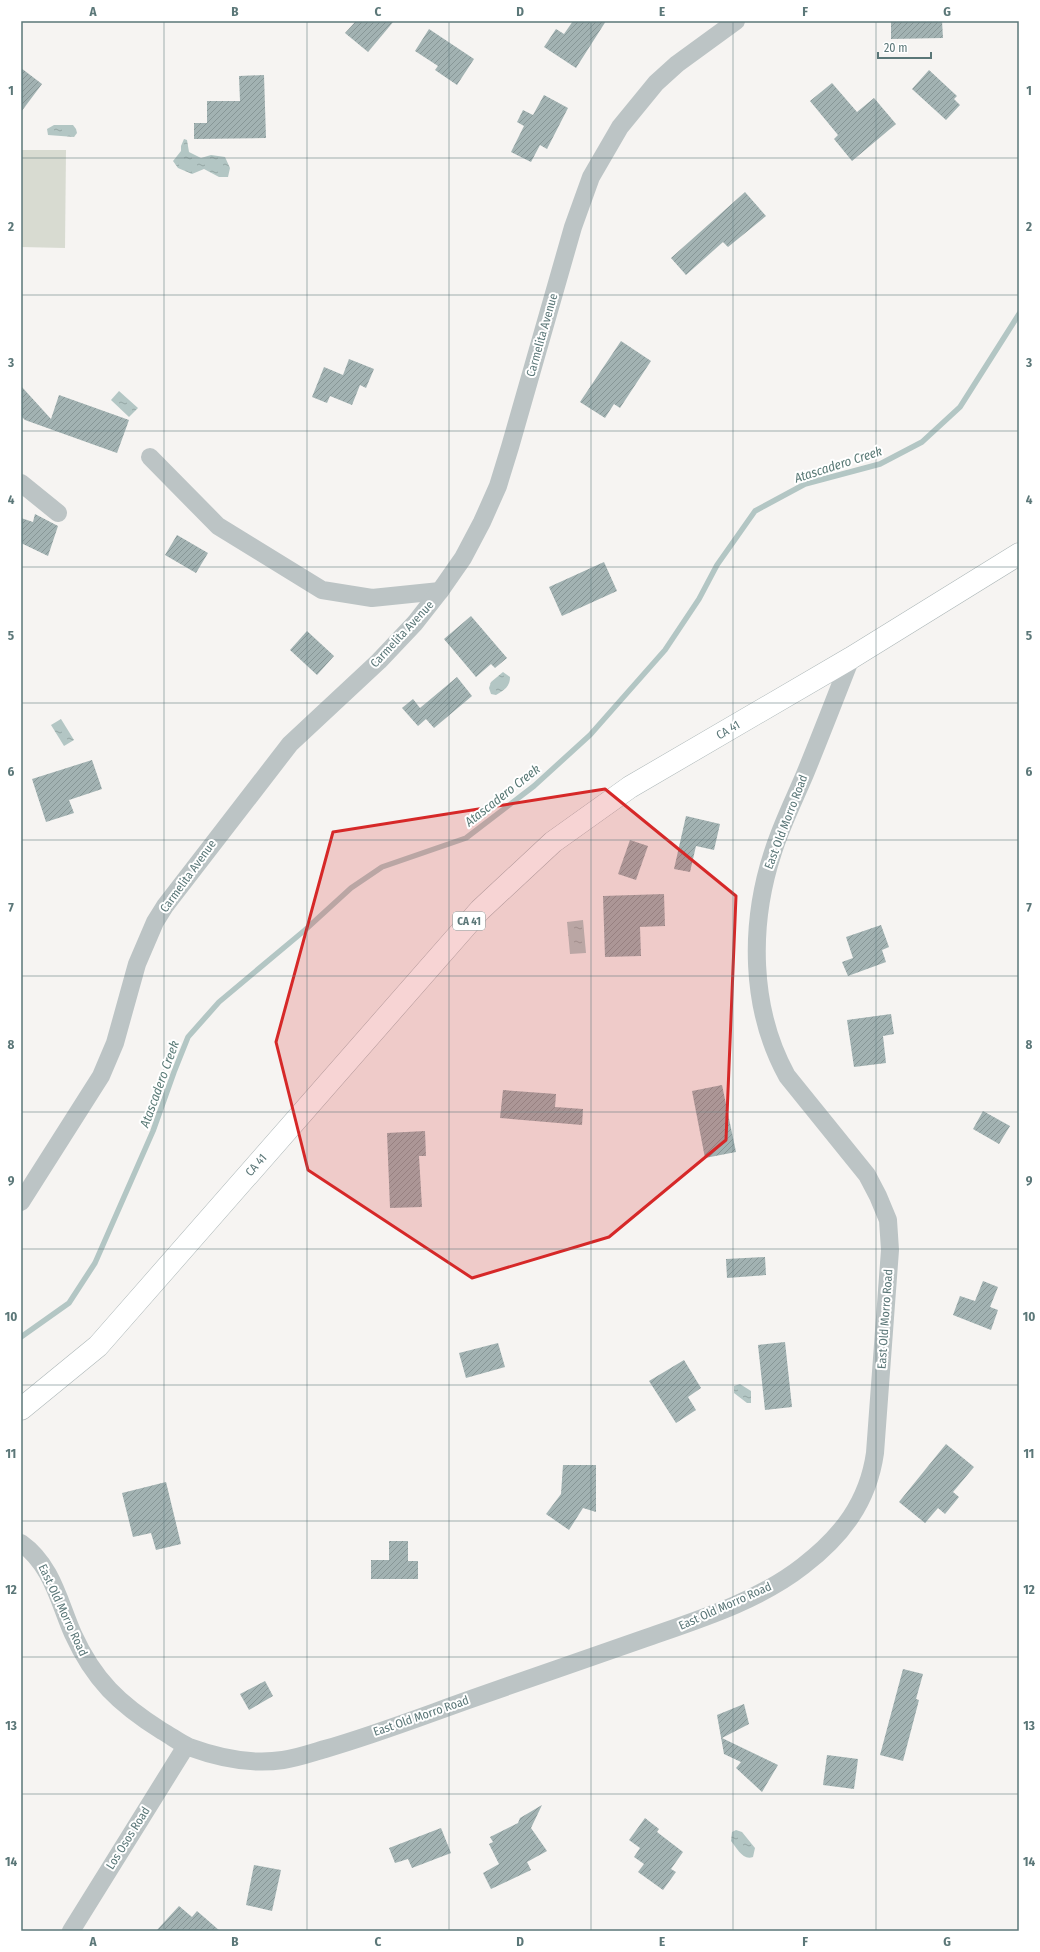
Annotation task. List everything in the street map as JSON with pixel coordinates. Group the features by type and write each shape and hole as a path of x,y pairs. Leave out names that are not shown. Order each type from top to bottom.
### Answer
{"main road":[{"name":"CA 41","path":"21,1409 98,1346 480,910 553,842 630,787 851,658 1019,554"}],"street":[{"name":"Carmelita Avenue","path":"21,1202 101,1076 114,1043 137,964 149,935 165,906 290,744 379,660 415,623 440,591 469,546 498,486 573,226 580,204 598,164 620,128 656,83 678,64 736,21"},
{"path":"150,457 218,526 322,590 372,598 440,591"},
{"path":"21,483 29,487 58,512"},
{"name":"East Old Morro Road","path":"21,1543 36,1555 46,1567 74,1635 88,1663 103,1684 120,1702 186,1746 220,1757 249,1761 283,1760 345,1743 677,1627 751,1597 802,1567 827,1545 847,1523 863,1496 872,1475 875,1453 890,1250 888,1220 867,1175 787,1076 778,1060 769,1038 759,995 757,959 759,911 773,852 851,658"},
{"name":"Los Osos Road","path":"71,1931 186,1746"}],"highlighted area":[{"path":"605,789 736,896 726,1140 609,1237 472,1278 308,1170 276,1042 333,832"}],"shaded area":[{"path":"21,150 66,150 65,248 21,247"}],"water":[{"path":"54,125 73,125 77,133 74,137 48,135 47,129"},
{"path":"184,139 187,140 189,152 201,158 211,155 225,157 230,168 228,177 219,177 204,169 192,174 178,168 173,161 181,151 181,146"},
{"path":"119,391 138,408 129,417 111,400"},
{"path":"503,672 510,677 508,686 496,695 491,694 489,688 491,682"},
{"path":"61,719 74,740 64,746 51,725"},
{"path":"583,920 586,953 570,954 567,922"},
{"path":"740,1384 751,1391 751,1403 747,1403 734,1393 734,1386"},
{"path":"736,1830 742,1832 755,1848 753,1857 749,1858 743,1856 731,1841 732,1832"}],"building":[{"path":"356,21 394,21 368,52 345,33"},
{"path":"573,21 606,21 576,68 544,47 556,29 564,34"},
{"path":"891,21 942,21 943,38 891,39"},
{"path":"429,29 474,59 457,85 435,70 438,66 415,51"},
{"path":"21,68 42,84 21,112"},
{"path":"929,70 957,96 954,99 960,105 946,120 912,89"},
{"path":"264,75 266,138 194,139 194,123 207,123 207,101 240,101 239,76"},
{"path":"832,83 857,112 874,98 896,124 852,161 834,139 838,135 810,101"},
{"path":"544,95 568,108 547,149 540,145 531,162 511,152 524,126 517,122 523,110 533,115"},
{"path":"745,192 766,216 728,247 723,242 686,275 671,258"},
{"path":"621,341 651,361 620,408 614,404 605,418 580,402"},
{"path":"349,359 374,369 366,388 360,385 352,405 330,396 327,403 312,397 324,367 343,375"},
{"path":"21,386 51,419 59,395 129,420 117,453 25,420 21,416"},
{"path":"35,514 58,526 48,556 21,543 21,518 33,522"},
{"path":"177,535 208,553 196,573 165,555"},
{"path":"604,562 617,591 562,616 549,587"},
{"path":"471,616 507,658 495,668 491,664 476,677 444,639"},
{"path":"307,631 334,656 317,675 290,650"},
{"path":"457,677 472,696 434,728 426,719 418,726 402,708 413,699 420,708"},
{"path":"92,760 102,789 69,800 74,813 46,822 32,779"},
{"path":"686,816 720,824 714,850 696,846 690,872 674,869"},
{"path":"630,840 648,846 636,880 618,874"},
{"path":"664,894 665,926 640,927 641,956 605,957 603,896"},
{"path":"881,925 889,947 882,950 886,962 848,976 842,962 853,958 846,937"},
{"path":"891,1014 894,1034 883,1036 886,1063 854,1067 847,1020"},
{"path":"722,1085 736,1152 705,1158 692,1091"},
{"path":"503,1090 556,1094 555,1107 583,1109 582,1125 500,1118"},
{"path":"983,1111 1010,1126 999,1144 973,1129"},
{"path":"425,1131 426,1156 419,1156 422,1207 390,1208 387,1133"},
{"path":"765,1257 766,1275 727,1278 726,1259"},
{"path":"983,1281 998,1287 990,1307 998,1310 991,1330 953,1315 960,1296 975,1301"},
{"path":"785,1342 792,1407 765,1410 758,1345"},
{"path":"498,1343 505,1367 466,1378 459,1353"},
{"path":"684,1360 701,1388 688,1397 696,1410 676,1423 649,1381"},
{"path":"946,1444 974,1467 953,1492 959,1497 945,1514 938,1508 925,1523 899,1502"},
{"path":"563,1465 596,1465 596,1512 583,1508 569,1530 546,1514 561,1494"},
{"path":"166,1482 181,1544 156,1550 151,1533 133,1537 122,1493"},
{"path":"389,1541 408,1541 408,1561 418,1561 418,1579 371,1579 371,1560 389,1560"},
{"path":"903,1669 923,1674 916,1699 919,1700 903,1761 880,1755"},
{"path":"265,1681 273,1696 249,1710 240,1694"},
{"path":"744,1704 749,1724 722,1738 778,1765 762,1792 736,1768 741,1762 724,1754 717,1715"},
{"path":"827,1755 858,1759 854,1789 823,1785"},
{"path":"542,1805 531,1828 547,1851 527,1862 531,1870 491,1889 483,1873 499,1864 489,1844 493,1842 490,1837 518,1823 520,1818"},
{"path":"645,1818 659,1829 657,1832 683,1852 671,1869 676,1872 663,1890 638,1872 644,1864 634,1857 640,1848 629,1840"},
{"path":"441,1828 451,1853 412,1868 408,1859 395,1863 389,1848"},
{"path":"254,1865 281,1870 272,1911 246,1905"},
{"path":"179,1906 192,1917 197,1911 220,1931 156,1931"}],"waterway":[{"name":"Atascadero Creek","path":"21,1337 69,1303 95,1263 153,1131 188,1037 219,1002 305,930 351,888 382,867 466,838 534,786 590,735 665,650 699,599 717,565 755,511 805,484 880,464 922,442 960,407 1019,314"}]}
